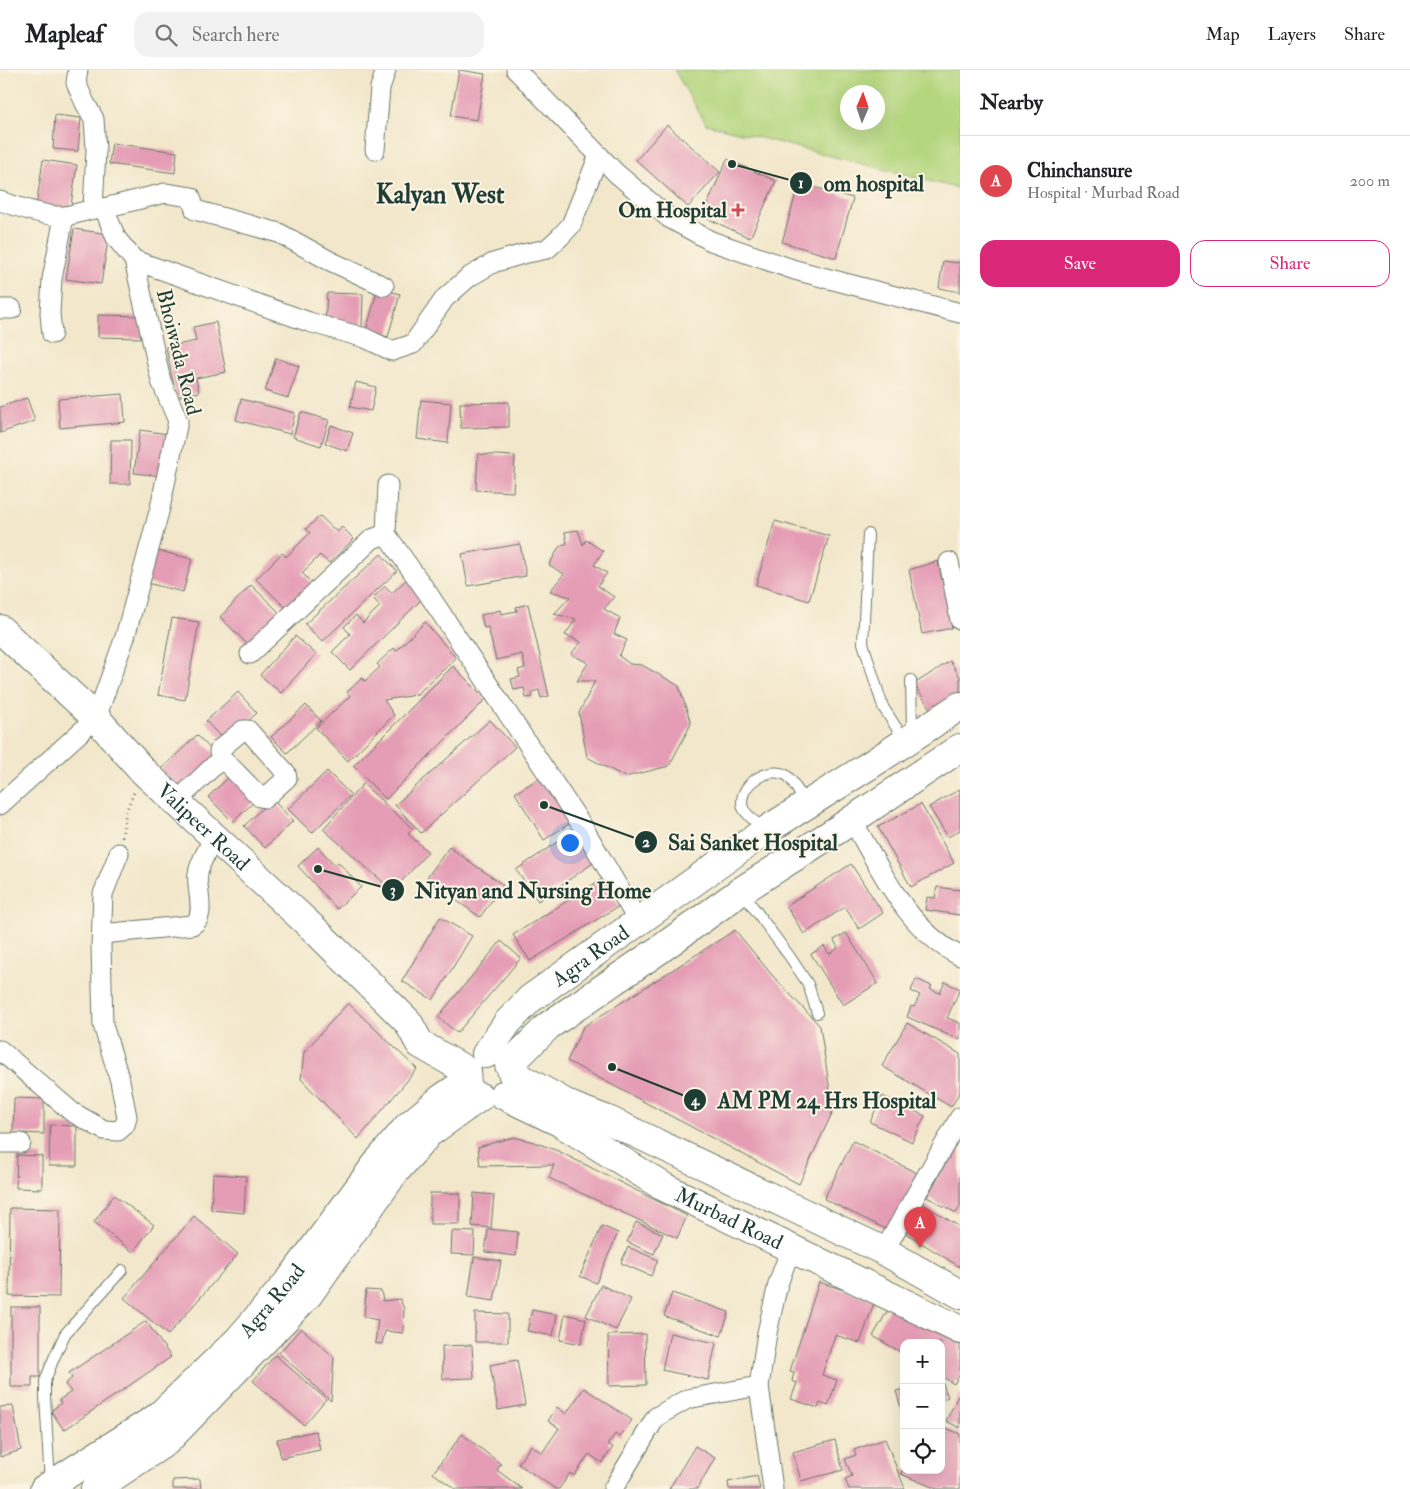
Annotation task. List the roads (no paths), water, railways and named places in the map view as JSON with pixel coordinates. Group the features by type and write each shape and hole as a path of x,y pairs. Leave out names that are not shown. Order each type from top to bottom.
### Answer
{"main road":[{"name":"Valipeer Road","path":"0,629 96,718 143,771 316,931 408,1022 420,1044 488,1074"},
{"name":"Agra Road","path":"47,1487 158,1418 232,1345 290,1280 380,1158 408,1126 442,1098 488,1074 508,1022 530,999 765,831 960,706"},
{"name":"Agra Road","path":"95,1489 167,1442 309,1294 394,1173 429,1133 488,1074 548,1026 741,891 960,748"},
{"name":"Murbad Road","path":"488,1074 664,1188 791,1248 958,1323"},
{"name":"Murbad Road","path":"488,1074 608,1120 884,1251 960,1294"}],"street":[{"name":"Bhoiwada Road","path":"78,70 76,83 94,118 99,208 116,238 134,260 161,381 178,421 160,508 125,637 96,718"},
{"path":"375,150 380,88 386,70"},
{"path":"516,70 616,173 669,218 711,241 795,270 960,313"},
{"path":"134,260 309,322 365,338 392,351 413,344 445,298 469,277 494,263 547,249 560,237 571,225 598,155"},
{"path":"0,201 32,211 64,216 165,193 192,197 195,210 279,233 330,261 384,286"},
{"path":"52,334 50,313 52,279 64,216"},
{"path":"388,485 386,534 430,595 583,827 638,921"},
{"path":"250,654 372,539 386,534"},
{"path":"949,562 960,620"},
{"path":"0,805 96,718"},
{"path":"176,802 222,758"},
{"path":"852,820 899,901 911,916 940,943 960,956"},
{"path":"102,934 197,923 200,902 198,873 214,837"},
{"path":"0,1050 72,1112 104,1130 118,1131 125,1125 127,1117 120,1081 103,1025 103,894 119,853"},
{"path":"884,1251 960,1117"},
{"path":"0,1144 21,1143"},
{"path":"773,1489 759,1386 767,1333 778,1284 791,1248"},
{"path":"613,1489 656,1417 687,1398 759,1386"},
{"path":"82,1464 95,1489"}],"lane":[{"path":"868,534 863,643 882,707 898,732 910,739 912,727 911,680"},
{"path":"765,831 743,809 742,797 748,787 759,776 777,772 788,776 806,805"},
{"path":"741,891 808,984 817,1013"},
{"path":"47,1487 45,1380 66,1334 122,1270"}],"place":[{"name":"om hospital","path":"732,164"},
{"name":"Om Hospital","path":"738,210"},
{"name":"Sai Sanket Hospital","path":"544,805"},
{"name":"Nityan and Nursing Home","path":"318,869"},
{"name":"AM PM 24 Hrs Hospital","path":"612,1067"},
{"name":"Chinchansure","path":"920,1248"}],"district":[{"name":"Kalyan West","path":"440,194"}]}
